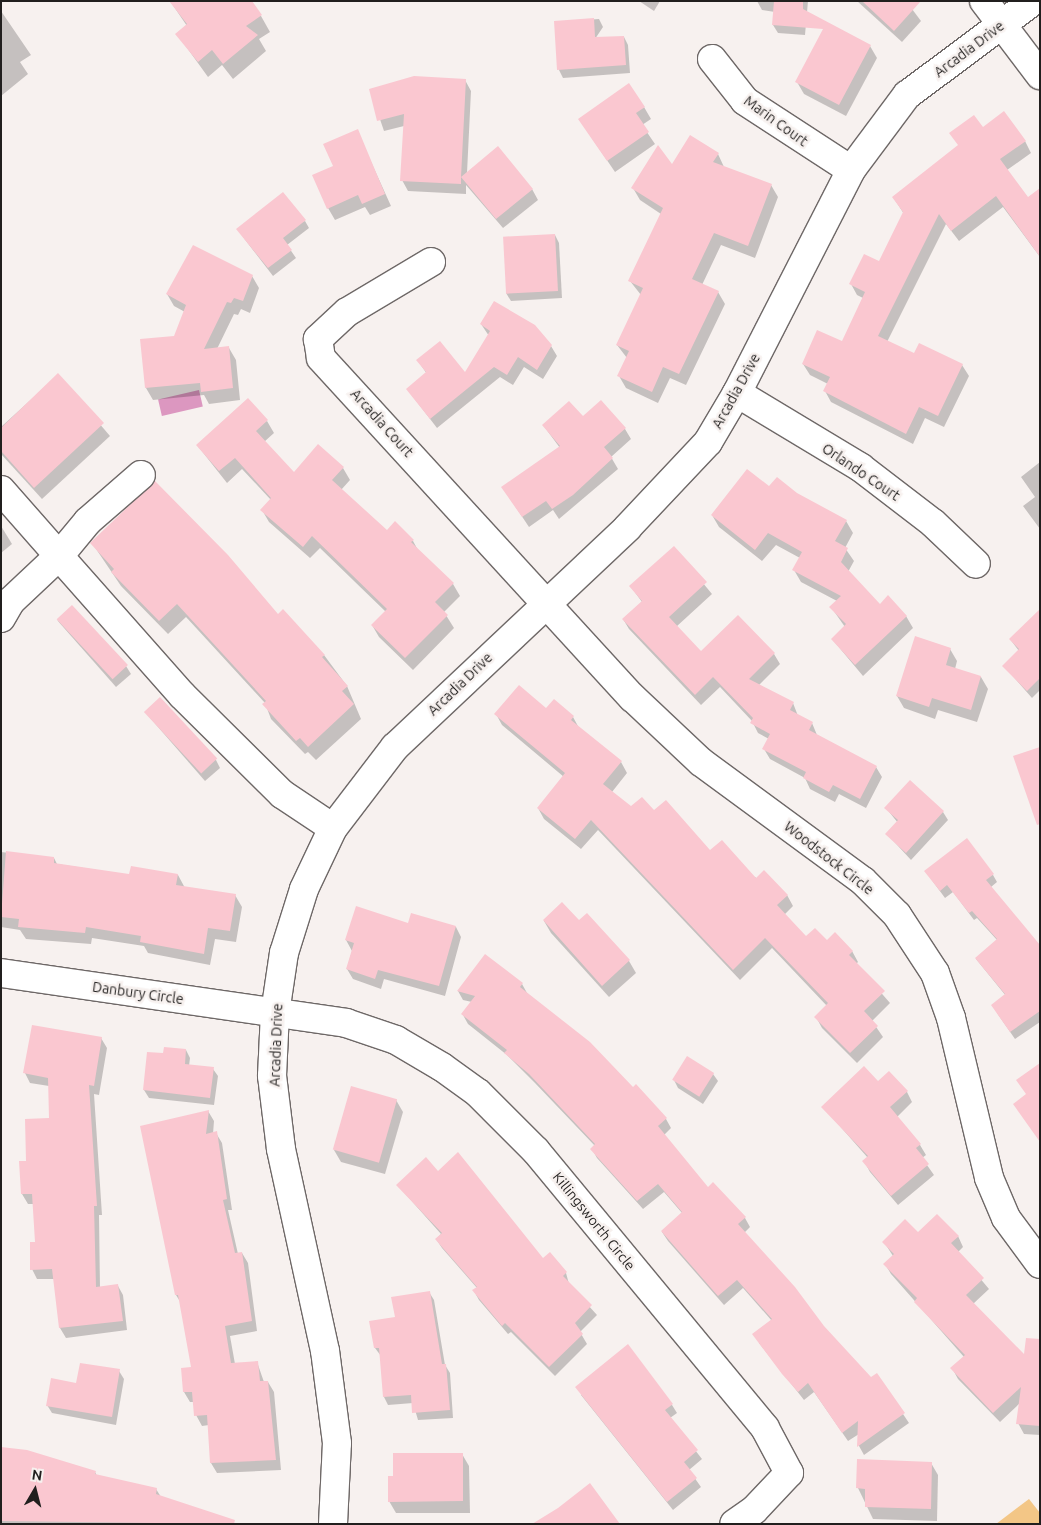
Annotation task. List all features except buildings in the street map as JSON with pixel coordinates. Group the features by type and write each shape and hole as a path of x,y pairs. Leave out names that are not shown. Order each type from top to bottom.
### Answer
{"street":[{"path":"984,1 1040,74"},
{"name":"Arcadia Drive","path":"332,1524 337,1443 325,1350 281,1148 272,1076 275,1013 284,953 304,889 333,828 395,747 627,528 708,442 737,393 851,170 907,95 1033,1"},
{"name":"Marin Court","path":"712,59 745,101 851,170"},
{"name":"Arcadia Court","path":"430,262 347,312 318,339 321,358 546,604"},
{"name":"Orlando Court","path":"737,393 860,468 933,523 976,564"},
{"path":"1,618 11,601 59,556 88,521 141,475"},
{"path":"1,490 189,702 282,794 333,828"},
{"name":"Woodstock Circle","path":"546,604 633,698 701,762 863,881 897,915 935,973 952,1018 989,1178 1006,1218 1040,1264"},
{"name":"Danbury Circle","path":"1,973 275,1013"},
{"name":"Killingsworth Circle","path":"275,1013 346,1023 396,1040 442,1066 478,1093 536,1151 765,1428 789,1473 754,1510 734,1524"}],"shaded area":[{"path":"199,390 203,407 162,416 158,399"},
{"path":"1029,1499 1040,1513 1040,1524 996,1524"}]}
